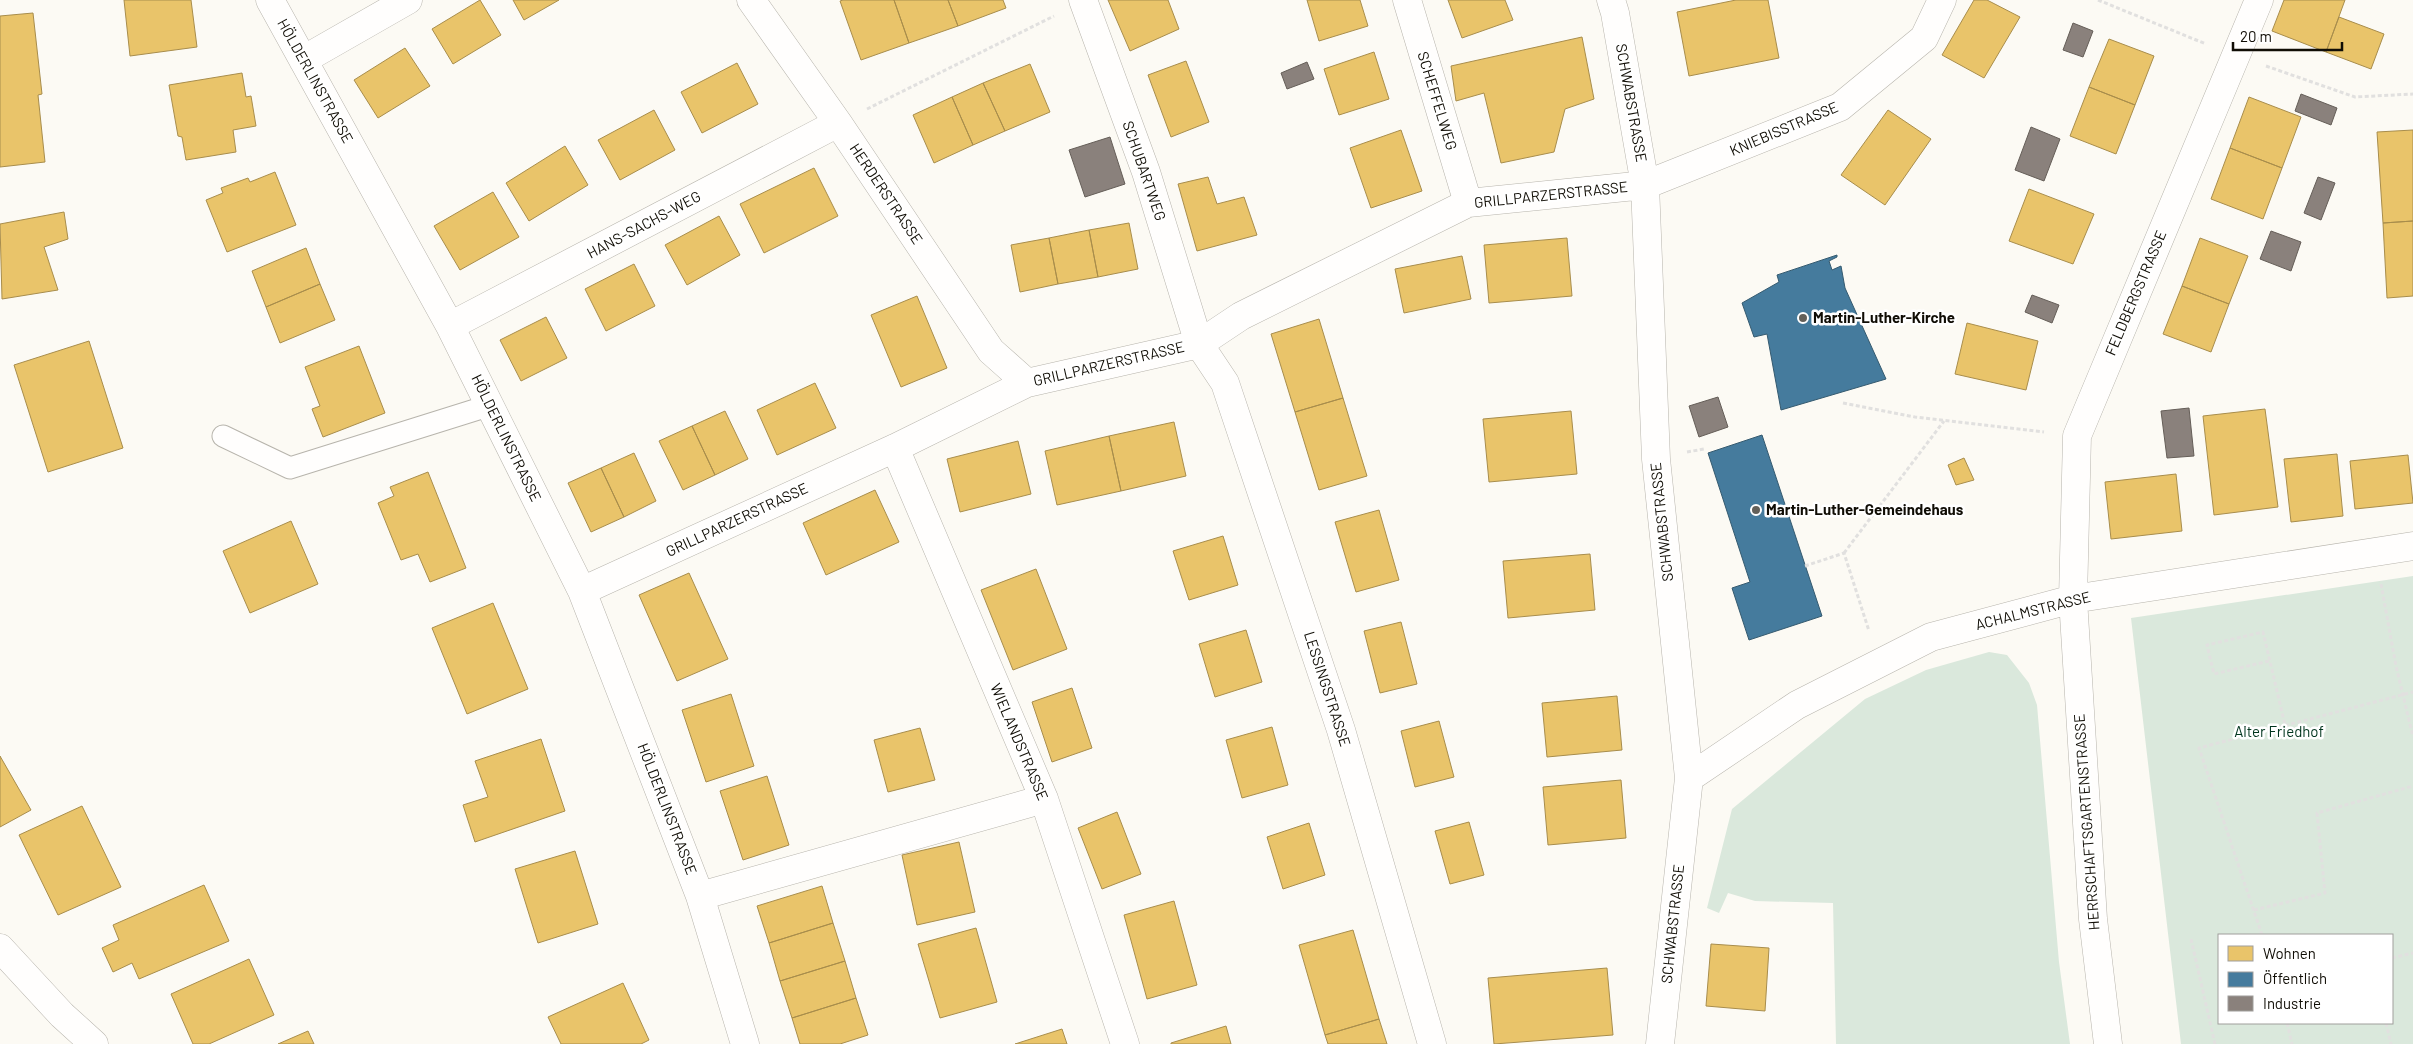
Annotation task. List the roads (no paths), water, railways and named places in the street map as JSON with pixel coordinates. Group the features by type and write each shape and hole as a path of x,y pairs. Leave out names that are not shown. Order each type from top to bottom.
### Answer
{"street":[{"name":"HÖLDERLINSTRASSE","path":"270,0 450,326 582,591 700,896 745,1044"},
{"path":"303,60 408,0"},
{"name":"HERDERSTRASSE","path":"751,0 838,123 992,351 1026,383"},
{"name":"SCHEFFELWEG","path":"1407,0 1468,203"},
{"name":"SCHWABSTRASSE","path":"1611,0 1615,13 1645,185 1656,459 1689,778 1660,1044"},
{"name":"KNIEBISSTRASSE","path":"1645,185 1840,107 1924,38 1942,0"},
{"name":"FELDBERGSTRASSE","path":"2072,599 2076,436 2259,0"},
{"name":"SCHUBARTWEG","path":"1084,1 1146,172 1199,344"},
{"name":"HANS-SACHS-WEG","path":"450,326 838,123"},
{"name":"GRILLPARZERSTRASSE","path":"582,591 894,448 1026,383 1199,344 1241,316 1468,203 1645,185"},
{"name":"LESSINGSTRASSE","path":"1199,344 1225,383 1341,730 1432,1044"},
{"name":"WIELANDSTRASSE","path":"894,448 1044,799 1125,1044"},
{"name":"ACHALMSTRASSE","path":"1689,778 1797,705 1931,637 2072,599 2413,546"},
{"name":"HERRSCHAFTSGARTENSTRASSE","path":"2072,599 2093,918 2108,1044"},
{"path":"700,896 1044,799"},
{"path":"0,948 62,1015 94,1044"}],"lane":[{"path":"224,436 290,468 491,405"}],"place":[{"name":"Martin-Luther-Kirche","path":"1803,318"},
{"name":"Martin-Luther-Gemeindehaus","path":"1756,510"}],"park label":[{"name":"Alter Friedhof","path":"2279,732"}]}
